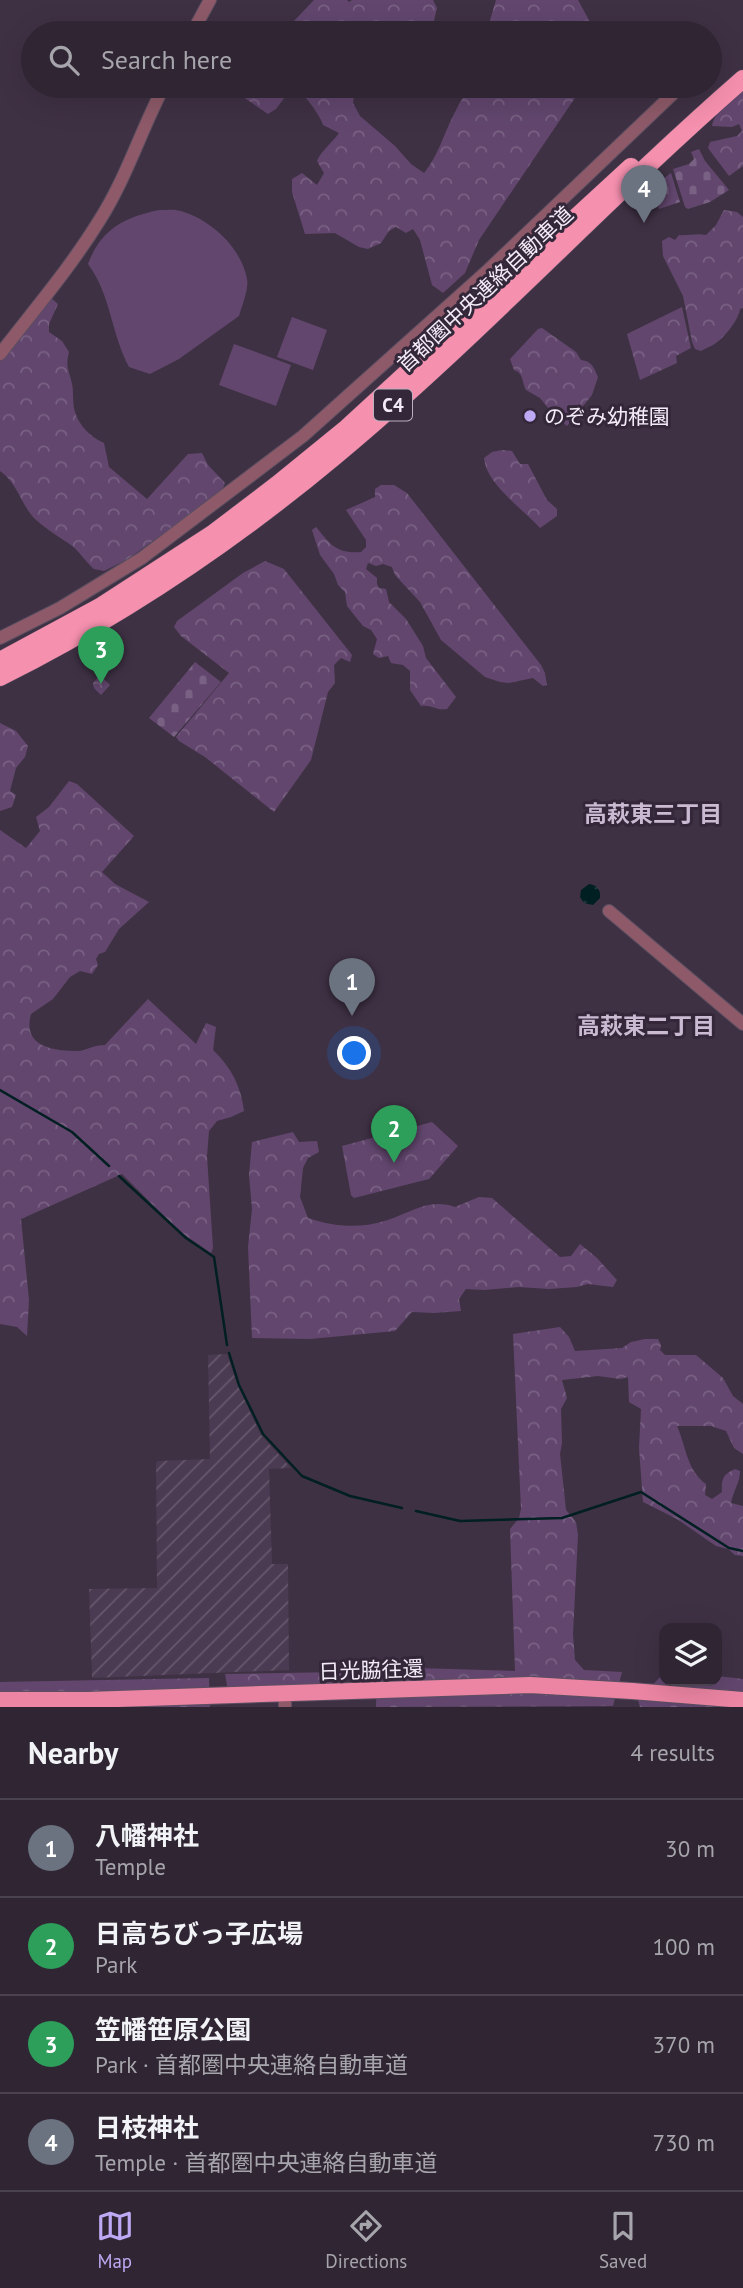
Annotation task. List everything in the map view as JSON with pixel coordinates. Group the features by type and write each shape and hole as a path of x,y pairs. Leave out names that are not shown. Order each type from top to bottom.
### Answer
{"highway":[{"name":"首都圏中央連絡自動車道","path":"722,85 743,66"},
{"name":"首都圏中央連絡自動車道","path":"0,677 113,616 166,582 282,499 421,380 743,79"},
{"name":"首都圏中央連絡自動車道","path":"0,661 123,593 214,533 277,485 347,428 513,277 584,208 707,98"},
{"name":"日光脇往還","path":"0,1700 285,1701 530,1685 743,1700"}],"street":[{"path":"199,21 210,0"},
{"path":"0,354 68,267 100,220 158,98"},
{"path":"0,638 60,608 142,558 283,452 485,273 669,98"},
{"path":"609,911 743,1024"}],"shaded area":[{"path":"227,1354 237,1384 261,1435 291,1468 269,1469 272,1564 288,1564 289,1670 92,1678 89,1589 157,1588 156,1463 210,1459 208,1355"}],"green space":[{"path":"314,0 433,0 437,8 434,21 294,21"},
{"path":"496,0 578,0 589,21 490,21"},
{"path":"743,90 743,166 729,176 708,148 710,142 737,136 742,131 739,124 732,127 712,126 720,110"},
{"path":"245,98 284,98 268,114"},
{"path":"306,98 354,98 353,103 360,116 424,173 437,153 463,98 575,98 479,240 465,273 443,293 432,285 420,240 413,229 406,233 396,227 389,231 381,243 368,249 359,247 335,233 305,234 292,192 292,179 302,173 317,185 324,173 317,161 339,133 323,125"},
{"path":"699,149 705,161 729,190 710,202 688,209 685,207 673,169 689,164 694,159 691,152"},
{"path":"671,173 680,202 659,209 652,187"},
{"path":"159,210 181,211 192,215 223,236 244,267 247,283 239,316 179,359 150,374 129,367 102,288 88,264 107,233 135,216"},
{"path":"724,210 737,212 743,217 743,308 725,335 701,351 695,349 692,342 683,296 663,256 662,241 669,237 675,240 679,235 706,235 716,225"},
{"path":"51,298 58,304 49,324 49,332 62,341 69,352 67,365 73,387 75,412 86,431 104,443 109,467 147,499 188,454 202,453 208,465 225,483 222,491 128,559 104,571 94,569 74,547 35,519 11,481 0,471 0,360"},
{"path":"682,307 691,348 676,356 677,363 640,380 627,334"},
{"path":"292,317 327,330 313,370 277,357"},
{"path":"542,328 576,352 581,360 590,363 598,377 592,395 567,426 540,398 526,390 510,359"},
{"path":"234,344 291,365 276,406 219,385"},
{"path":"512,451 520,464 528,464 547,500 557,509 557,516 540,528 506,496 486,468 484,458 492,452"},
{"path":"381,485 394,485 407,493 541,665 547,685 543,686 533,678 509,683 485,677 441,640 420,602 395,575 392,567 368,563 366,569 377,578 379,588 386,589 389,602 406,619 423,646 426,658 456,697 447,709 421,706 410,690 410,671 403,665 391,663 388,656 379,658 373,654 377,639 347,606 345,592 320,555 312,530 316,527 339,549 361,552 366,547 366,540 346,510 375,497 375,489"},
{"path":"265,561 284,569 352,655 350,662 341,658 334,665 335,683 328,692 311,760 274,812 176,737 229,673 181,636 174,627 177,621 243,573"},
{"path":"195,662 221,682 174,737 149,718"},
{"path":"100,675 110,685 101,695 93,683"},
{"path":"0,723 16,731 28,746 25,757 16,768 10,791 16,795 12,807 0,811"},
{"path":"69,781 77,784 134,836 102,872 115,884 149,902 119,929 105,952 99,954 96,959 98,965 92,974 80,971 70,977 53,999 31,1014 31,1034 42,1045 59,1050 81,1051 105,1045 148,999 196,1044 206,1023 216,1027 213,1050 234,1078 244,1111 217,1121 209,1131 207,1156 213,1248 211,1253 179,1231 122,1174 21,1219 29,1300 27,1336 17,1327 0,1324 0,830 26,848 40,831 36,817 49,807"},
{"path":"432,1122 458,1146 429,1179 354,1198 351,1195 342,1146"},
{"path":"293,1132 299,1142 317,1141 319,1152 308,1158 303,1168 300,1197 308,1218 338,1225 368,1225 429,1205 455,1207 479,1197 492,1198 560,1257 571,1256 580,1244 617,1280 613,1287 588,1284 549,1289 466,1289 459,1299 461,1311 412,1312 395,1331 310,1339 252,1338 248,1247 252,1209 249,1175 252,1142"},
{"path":"560,1327 569,1337 575,1351 622,1348 631,1342 658,1339 660,1350 665,1355 696,1355 723,1378 733,1396 743,1404 743,1454 734,1448 726,1431 711,1426 677,1426 691,1465 706,1484 705,1495 712,1499 722,1492 725,1475 735,1469 740,1471 731,1503 743,1506 743,1556 716,1546 677,1519 643,1502 639,1448 641,1409 629,1402 628,1377 620,1379 598,1376 562,1380 567,1398 561,1409 560,1454 566,1510 576,1522 578,1535 573,1634 575,1660 584,1670 622,1672 613,1706 376,1707 377,1672 416,1668 515,1671 510,1529 519,1518 521,1509 513,1334"},
{"path":"341,1672 341,1685 228,1691 225,1674"},
{"path":"722,1677 743,1679 743,1707 640,1707 638,1700 659,1678 659,1686 722,1686"},
{"path":"209,1678 210,1707 0,1707 0,1682"}],"water":[{"path":"589,884 596,887 600,893 600,898 593,905 584,903 580,897 581,890"}],"waterway":[{"path":"0,1090 72,1132 109,1166"},
{"path":"119,1176 186,1238 214,1257 227,1345"},
{"path":"229,1353 239,1385 263,1434 302,1476 350,1496 402,1508"},
{"path":"416,1511 460,1521 562,1518 641,1492 729,1548 743,1551"}],"place":[{"name":"日枝神社","path":"644,223"},
{"name":"のぞみ幼稚園","path":"530,416"},
{"name":"笠幡笹原公園","path":"101,684"},
{"name":"八幡神社","path":"352,1016"},
{"name":"日高ちびっ子広場","path":"394,1163"}],"district":[{"name":"高萩東三丁目","path":"653,813"},
{"name":"高萩東二丁目","path":"646,1025"}]}
